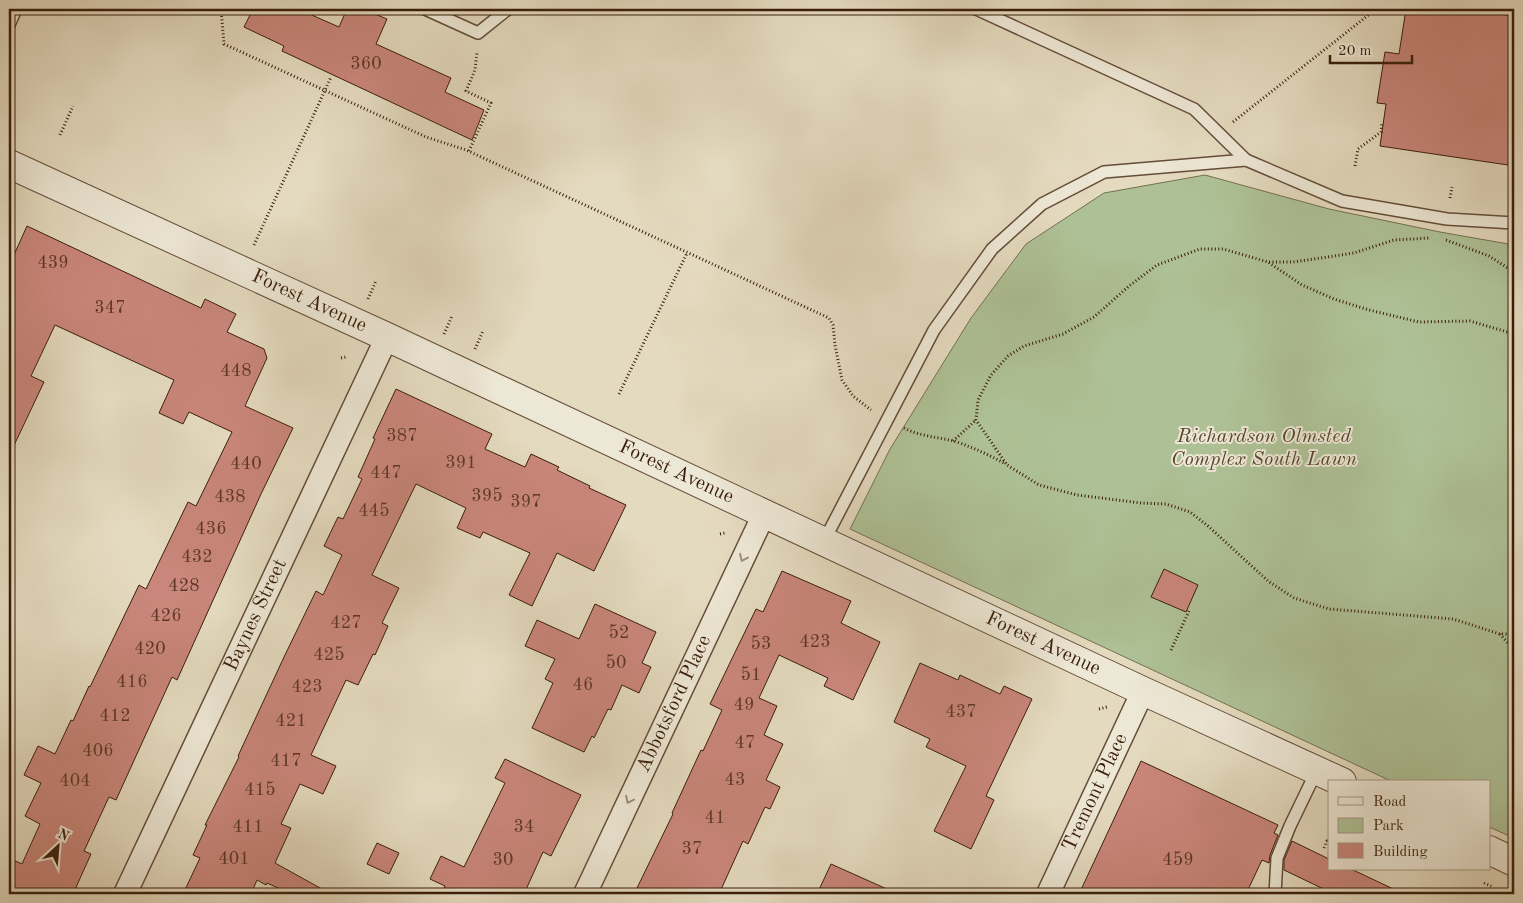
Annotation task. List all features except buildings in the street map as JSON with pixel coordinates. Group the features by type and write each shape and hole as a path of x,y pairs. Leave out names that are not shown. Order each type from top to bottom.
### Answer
{"street":[{"name":"Forest Avenue","path":"9,164 387,337 1143,691 1338,780"},
{"name":"Baynes Street","path":"125,894 387,337"},
{"name":"Abbotsford Place","path":"585,894 764,514"},
{"name":"Tremont Place","path":"1048,894 1143,691"},
{"path":"1490,850 1514,862"}],"lane":[{"path":"9,25 16,9"},
{"path":"425,9 478,33 508,9"},
{"path":"976,9 1194,109 1246,160 1342,201 1447,219 1514,223"},
{"path":"824,542 934,330 992,249 1042,204 1104,172 1246,160"},
{"path":"1275,894 1277,858 1317,770"}],"path":[{"path":"221,9 224,44 426,137 469,152 829,318 833,325 842,380 853,396 872,410"},
{"path":"1233,122 1376,9"},
{"path":"469,152 491,103 466,91 476,70"},
{"path":"252,250 331,77"},
{"path":"60,135 73,106"},
{"path":"1355,166 1358,149 1381,132 1382,122"},
{"path":"1450,198 1452,188"},
{"path":"1268,262 1293,262 1354,253 1394,240 1436,239"},
{"path":"1445,240 1489,256 1514,272"},
{"path":"1007,465 976,420 978,400 991,375 1008,356 1024,346 1063,334 1094,317 1156,265 1200,249 1212,248 1244,254 1268,262 1302,285 1334,299 1369,310 1419,322 1470,321 1514,334"},
{"path":"619,394 687,253"},
{"path":"366,302 376,281"},
{"path":"442,339 452,316"},
{"path":"473,354 483,331"},
{"path":"341,358 346,357"},
{"path":"953,441 976,420"},
{"path":"899,426 913,433 953,441 978,449 1039,485 1076,495 1166,504 1190,512 1268,581 1294,598 1328,608 1453,619 1500,634 1514,634"},
{"path":"720,534 725,533"},
{"path":"1172,650 1189,611"},
{"path":"1500,634 1514,650"},
{"path":"1099,709 1107,707"},
{"path":"1324,848 1328,842"},
{"path":"1484,884 1493,887"}],"green space":[{"name":"Richardson Olmsted Complex South Lawn","path":"1205,175 1329,209 1514,245 1514,838 1490,827 1490,780 1389,780 850,529 890,449 971,318 1026,244 1104,193"}]}
